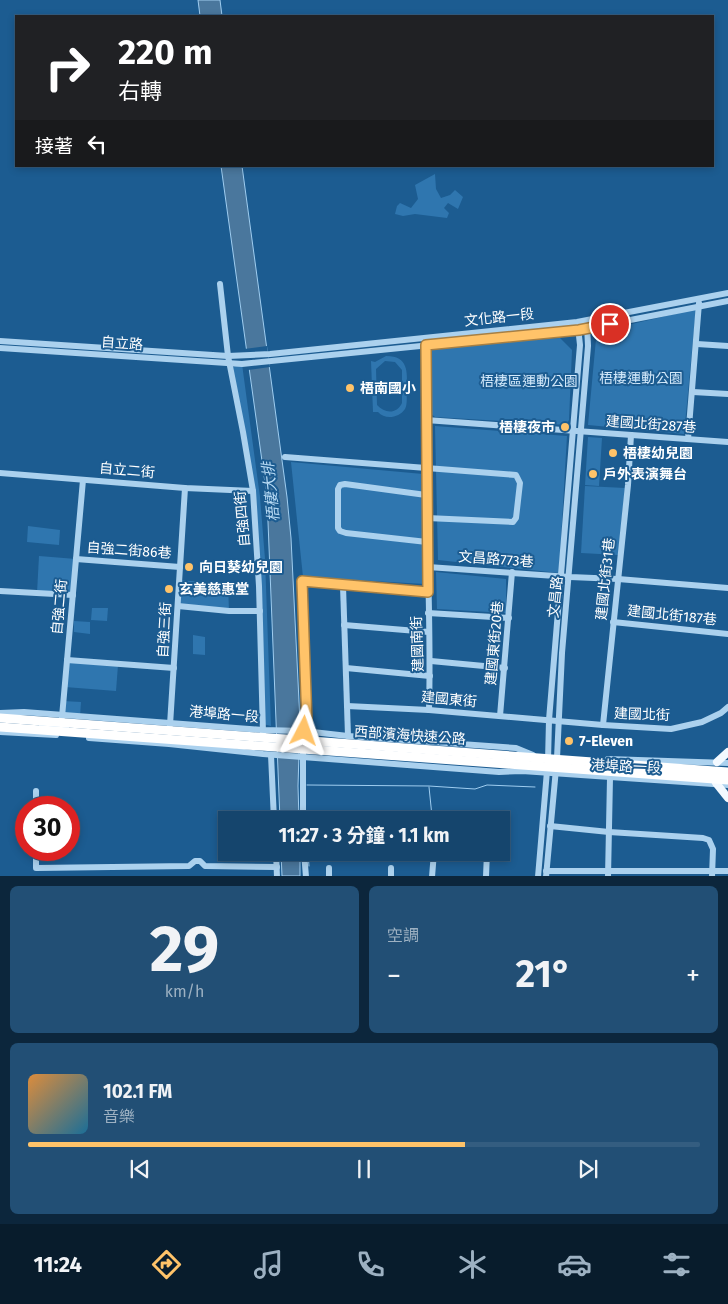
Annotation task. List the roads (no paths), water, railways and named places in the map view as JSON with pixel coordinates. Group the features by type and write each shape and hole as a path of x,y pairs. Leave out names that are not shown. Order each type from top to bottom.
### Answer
{"highway":[{"name":"西部濱海快速公路","path":"1,715 181,737 728,780"},
{"name":"西部濱海快速公路","path":"1,730 181,737 728,772"},
{"path":"181,737 230,731 529,754"},
{"path":"181,737 206,746 522,771"}],"main road":[{"path":"717,762 728,752"},
{"path":"716,783 728,798"}],"street":[{"name":"自強四街","path":"220,284 228,356 253,491 260,611 263,754"},
{"name":"文化路一段","path":"271,357 426,345 579,330 699,302 728,293"},
{"name":"文化路一段","path":"271,357 577,322 699,302 728,301"},
{"path":"688,439 699,302"},
{"name":"文昌路","path":"546,874 557,758 562,653 570,577 588,346 586,320"},
{"name":"文昌路","path":"538,876 580,345 577,322"},
{"name":"建國南街","path":"426,338 426,495 428,614 431,662 429,710"},
{"name":"自立路","path":"0,341 228,356 271,357"},
{"path":"697,344 728,346"},
{"name":"自立路","path":"0,348 242,364 271,357"},
{"path":"693,392 728,394"},
{"name":"建國北街287巷","path":"426,420 728,442"},
{"name":"建國北街31巷","path":"604,725 631,435"},
{"path":"284,457 516,475 520,483 516,518 513,522 427,518"},
{"name":"自立二街","path":"0,473 185,488 253,491"},
{"name":"自強二街","path":"59,735 83,480"},
{"path":"426,495 345,484 340,485 338,489 338,528 346,533 427,542"},
{"name":"自強三街","path":"169,744 185,488"},
{"name":"自強二街86巷","path":"76,559 180,567"},
{"name":"文昌路773巷","path":"428,567 728,588"},
{"name":"建國東街20巷","path":"500,716 512,572"},
{"path":"303,811 302,757 304,731 307,724 302,581 428,592"},
{"path":"343,586 348,736"},
{"path":"0,591 72,595"},
{"path":"178,606 229,611 260,611"},
{"path":"428,614 509,618"},
{"name":"建國北街187巷","path":"613,622 728,634"},
{"path":"344,625 429,632"},
{"path":"67,660 174,668"},
{"path":"431,662 505,668"},
{"path":"346,668 430,676"},
{"name":"建國東街","path":"347,706 429,710 549,720"},
{"name":"建國北街","path":"549,720 671,729 702,722 721,713 728,707"},
{"name":"港埠路一段","path":"1,715 24,712 62,714 263,730 304,731 516,748 529,754 557,758 728,763"},
{"name":"港埠路一段","path":"1,715 45,726"},
{"name":"港埠路一段","path":"1,730 45,726 481,759 511,758 529,754"},
{"name":"港埠路一段","path":"1,730 169,744 271,755 499,772 522,771 728,785"},
{"path":"271,755 274,811"},
{"name":"港埠路一段","path":"481,759 522,771"},
{"path":"608,874 610,778"},
{"path":"36,791 36,796"},
{"path":"550,826 703,838 709,840 713,849 712,874"},
{"path":"36,861 36,868 189,866 195,861 200,861 205,866 276,867"},
{"path":"276,861 277,876"},
{"path":"305,861 306,876"},
{"path":"432,876 433,861"},
{"path":"486,876 487,861"},
{"path":"329,868 329,876"},
{"path":"391,868 391,876"},
{"path":"546,874 580,870 608,874 712,874 728,871"}],"water":[{"path":"198,0 220,0 222,15 200,15"},
{"name":"梧棲大排","path":"221,167 242,167 291,538 300,722 299,811 280,811 267,497"},
{"path":"281,861 300,861 300,876 282,876"}],"waterway":[{"path":"307,785 429,786 475,789 487,785 535,787"},
{"path":"429,787 431,811"},
{"path":"309,861 309,866"}],"place":[{"name":"梧南國小","path":"350,388"},
{"name":"梧棲夜市","path":"565,427"},
{"name":"梧棲幼兒園","path":"613,453"},
{"name":"戶外表演舞台","path":"593,474"},
{"name":"向日葵幼兒園","path":"189,567"},
{"name":"玄美慈惠堂","path":"169,589"},
{"name":"7-Eleven","path":"569,741"}],"park label":[{"name":"梧棲運動公園","path":"641,378"},
{"name":"梧棲區運動公園","path":"529,381"}]}
